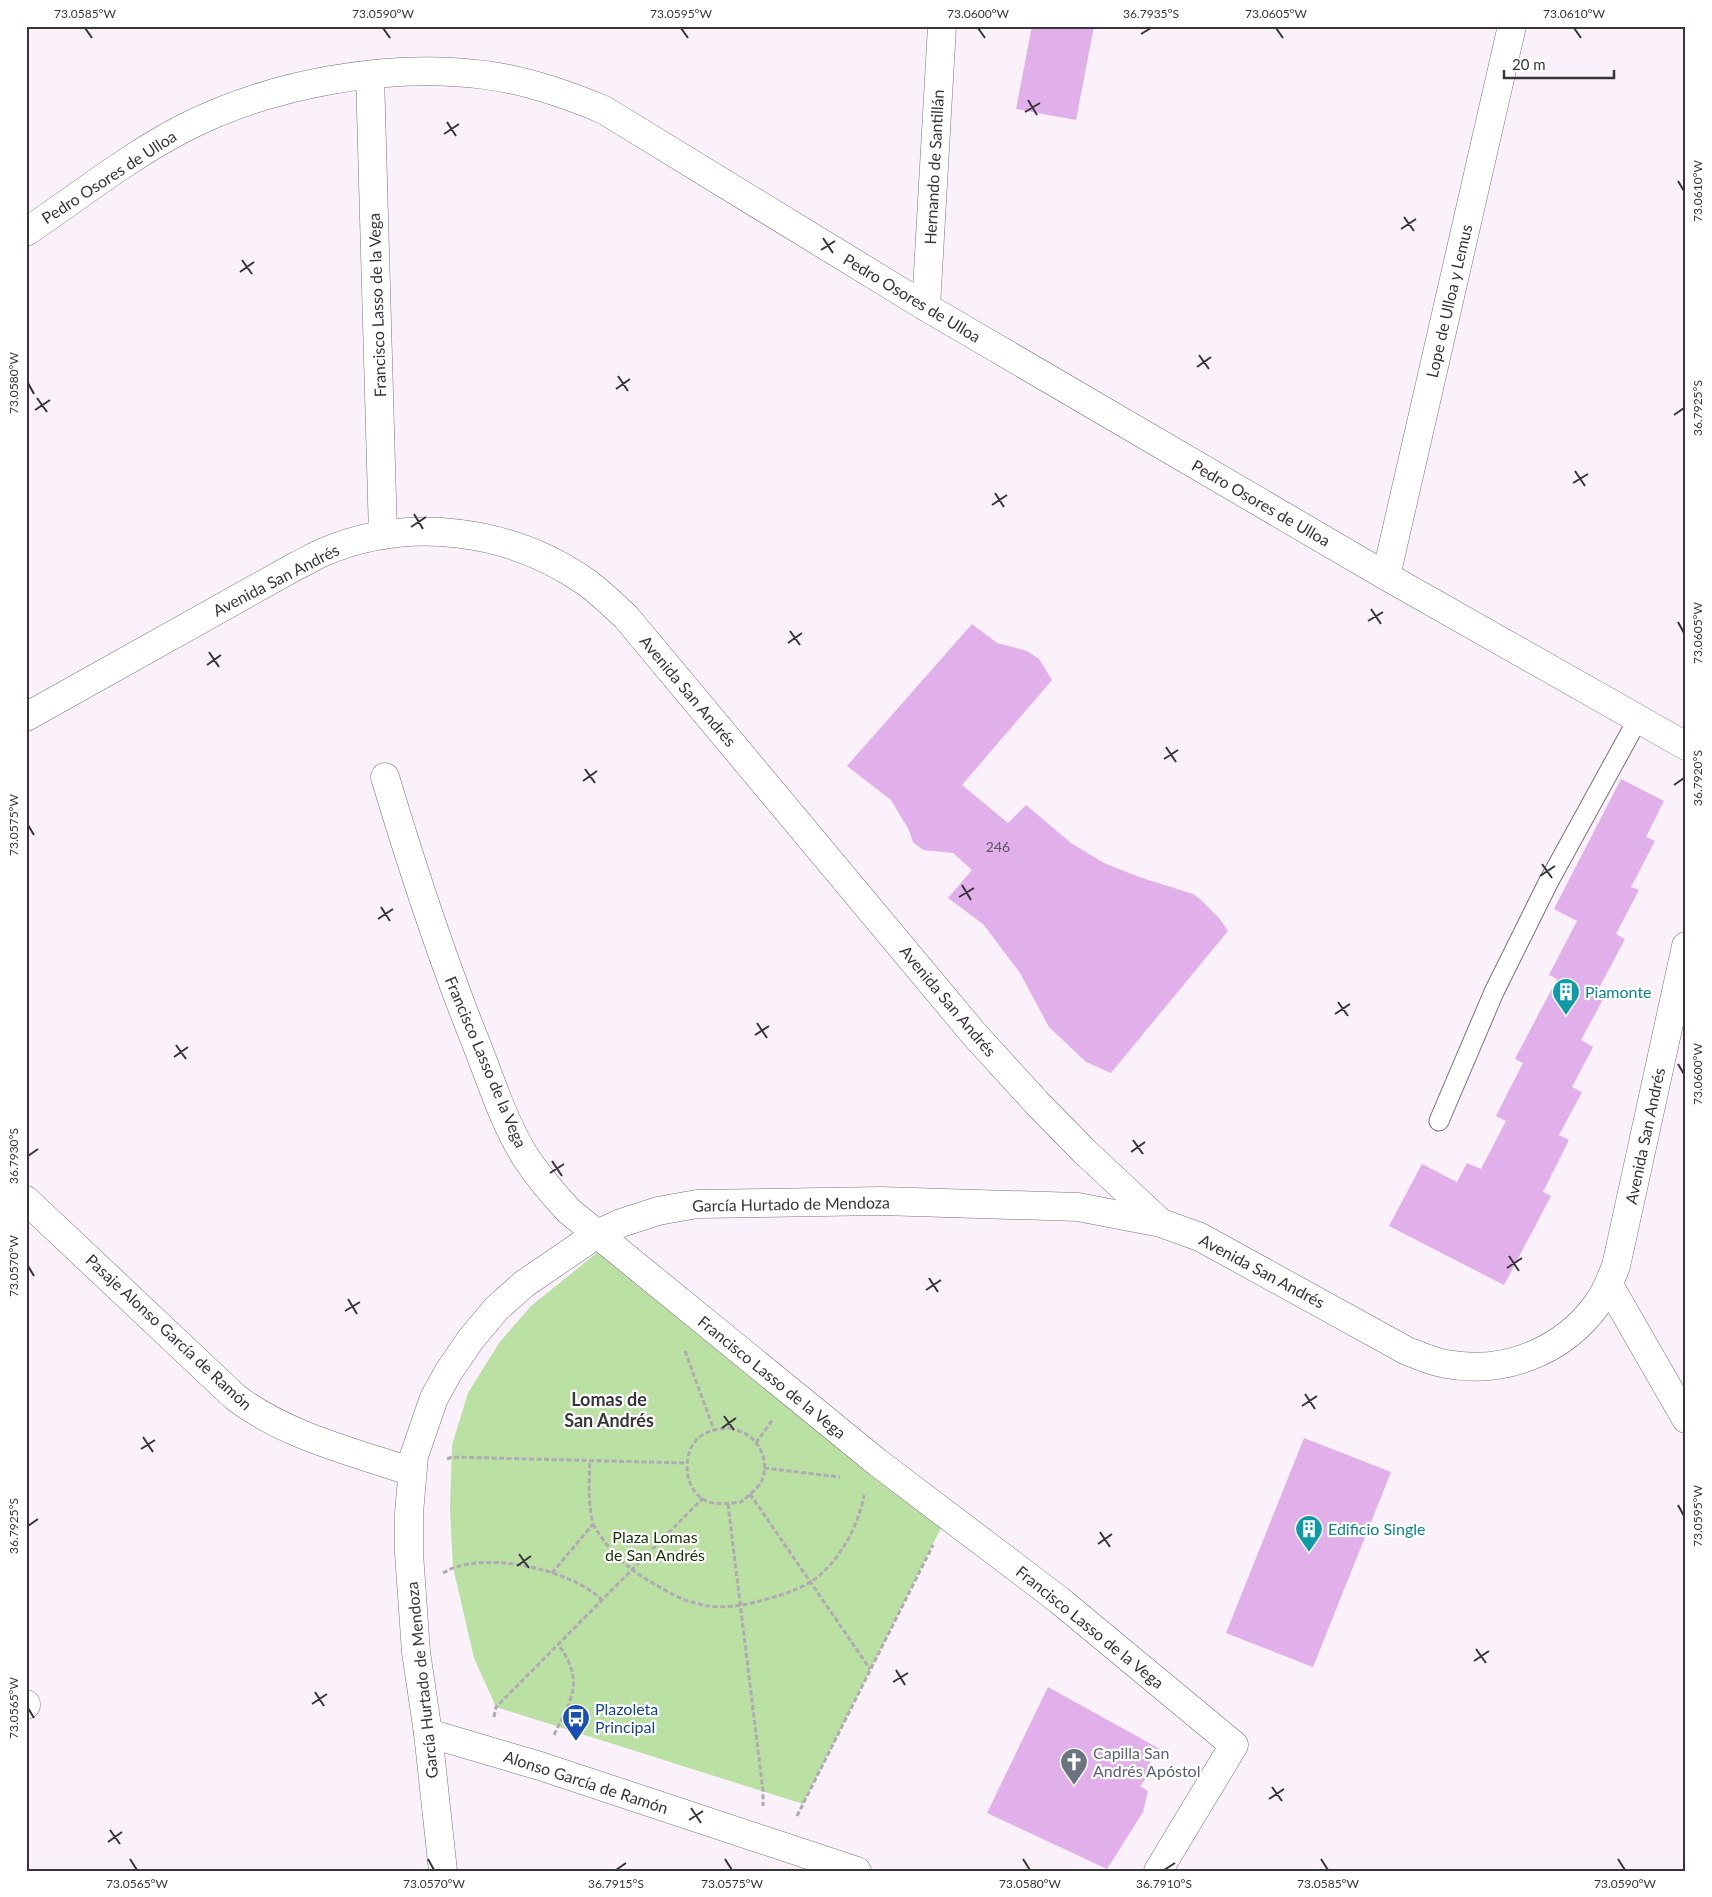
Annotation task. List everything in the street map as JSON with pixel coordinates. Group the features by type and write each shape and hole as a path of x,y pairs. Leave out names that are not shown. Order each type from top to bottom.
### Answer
{"street":[{"name":"Hernando de Santillán","path":"926,307 942,26"},
{"name":"Lope de Ulloa y Lemus","path":"1386,576 1512,26"},
{"name":"Pedro Osores de Ulloa","path":"26,232 148,148 184,128 260,97 296,87 370,75 428,72 485,75 526,83 566,94 604,110 926,307 1386,576 1686,746"},
{"name":"Francisco Lasso de la Vega","path":"370,75 383,535"},
{"name":"Avenida San Andrés","path":"26,717 324,552 353,542 383,535 448,532 480,536 518,547 553,562 586,582 607,599 638,631 974,1034 1077,1144 1161,1223 1200,1237 1407,1351 1426,1359 1447,1364 1494,1366 1520,1361 1544,1351 1567,1337 1586,1319 1609,1285 1616,1266 1686,946"},
{"name":"Francisco Lasso de la Vega","path":"385,777 413,870 444,962 510,1127 525,1157 544,1184 569,1211 877,1462 1059,1600 1234,1745 1158,1871"},
{"name":"Pasaje Alonso García de Ramón","path":"26,1200 234,1396 252,1410 289,1429 412,1472"},
{"name":"García Hurtado de Mendoza","path":"443,1871 428,1732 416,1652 409,1553 412,1472 414,1456 434,1398 449,1370 496,1309 524,1284 597,1234 621,1222 658,1211 697,1204 881,1201 1078,1207 1161,1223"},
{"path":"1609,1285 1686,1419"},
{"name":"Alonso García de Ramón","path":"428,1732 531,1763 857,1871"}],"lane":[{"path":"1439,1121 1494,992 1549,881 1638,719"}],"path":[{"path":"685,1350 714,1430"},
{"path":"730,1428 749,1436 762,1452 765,1461 761,1482 741,1502 728,1504 716,1504 696,1493 690,1482 686,1463 692,1446 699,1437 714,1430 730,1428"},
{"path":"452,1457 686,1463"},
{"path":"590,1461 590,1510 593,1524 610,1549 631,1570 666,1591 692,1602 721,1607 740,1606 791,1592 810,1582 833,1560 851,1535 862,1507 865,1493"},
{"path":"764,1468 848,1478"},
{"path":"750,1494 870,1670"},
{"path":"496,1706 703,1498"},
{"path":"728,1504 763,1791"},
{"path":"552,1573 593,1524"},
{"path":"803,1804 936,1539"},
{"path":"453,1566 478,1562 498,1562 544,1570 582,1584 592,1590 602,1600"},
{"path":"558,1644 568,1658 574,1676 569,1702 558,1726"}],"green space":[{"name":"Plaza Lomas de San Andrés","path":"604,1247 944,1522 803,1804 496,1707 474,1658 453,1567 450,1509 452,1445 468,1393 499,1343 531,1306"}],"building":[{"path":"1032,26 1094,26 1076,120 1016,109"},
{"path":"972,624 997,643 1027,651 1039,659 1052,680 962,785 1008,823 1026,805 1071,843 1104,863 1139,877 1193,894 1219,918 1228,931 1111,1073 1086,1062 1049,1027 1020,973 983,924 948,898 972,870 953,853 923,850 913,842 909,830 891,800 847,766"},
{"name":"Piamonte","path":"1621,779 1664,801 1646,837 1655,841 1631,887 1639,890 1616,934 1625,939 1599,988 1607,992 1581,1040 1593,1047 1572,1087 1582,1092 1559,1135 1569,1140 1543,1192 1551,1196 1504,1285 1389,1226 1422,1164 1457,1182 1467,1163 1481,1169 1506,1121 1496,1116 1523,1063 1515,1059 1557,979 1549,975 1577,921 1554,909"},
{"name":"Edificio Single","path":"1304,1438 1391,1472 1313,1667 1226,1633"},
{"path":"1048,1687 1160,1749 1147,1766 1153,1769 1140,1786 1148,1791 1143,1812 1107,1869 987,1813"}],"place":[{"name":"Piamonte","path":"1566,1016"},
{"name":"Edificio Single","path":"1309,1553"},
{"name":"Plazoleta Principal","path":"576,1742"},
{"name":"Capilla San Andrés Apóstol","path":"1074,1786"}],"district":[{"name":"Lomas de San Andrés","path":"609,1410"}]}
